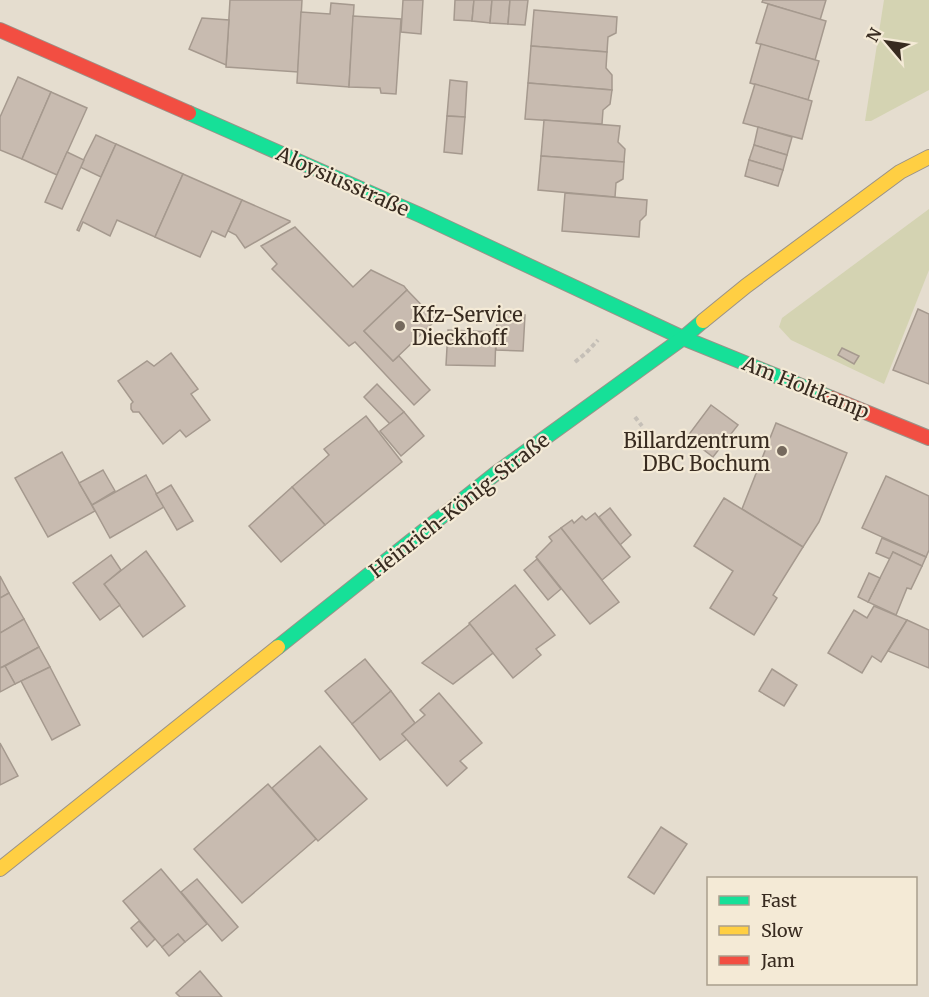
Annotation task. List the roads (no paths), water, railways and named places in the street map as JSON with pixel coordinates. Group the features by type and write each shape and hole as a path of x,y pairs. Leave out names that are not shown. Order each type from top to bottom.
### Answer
{"main road":[{"name":"Aloysiusstraße","path":"0,30 428,219 683,338"},
{"name":"Heinrich-König-Straße","path":"0,869 495,474 683,338 746,286 900,172 929,157"},
{"name":"Am Holtkamp","path":"683,338 929,438"}],"place":[{"name":"Kfz-Service Dieckhoff","path":"400,326"},
{"name":"Billardzentrum DBC Bochum","path":"782,451"}]}
